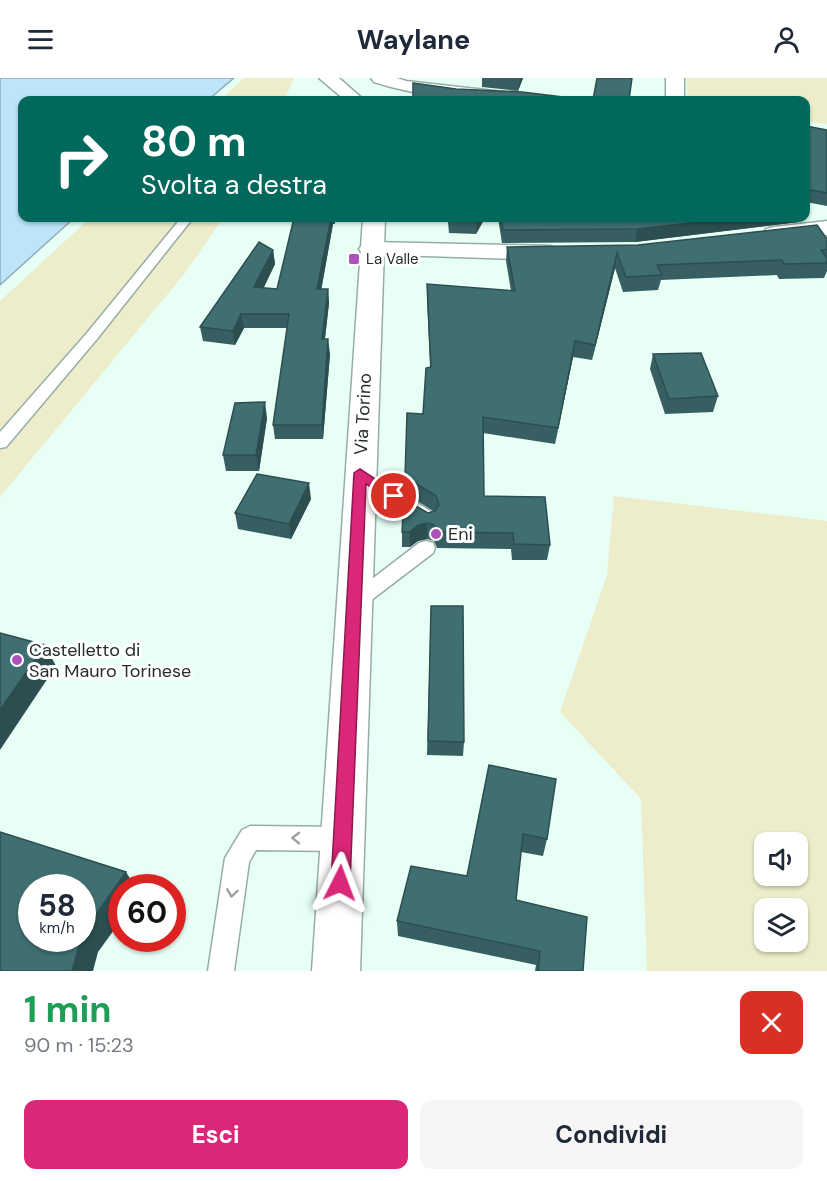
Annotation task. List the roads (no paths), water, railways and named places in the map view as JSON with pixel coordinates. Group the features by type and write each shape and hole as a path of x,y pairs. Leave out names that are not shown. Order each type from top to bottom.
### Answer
{"main road":[{"path":"328,78 350,96"},
{"path":"362,96 363,89 370,78"},
{"path":"380,78 404,86 436,87 501,96"},
{"path":"675,78 675,96"},
{"path":"810,217 827,222"},
{"path":"748,237 827,228"},
{"path":"373,233 576,252"},
{"name":"Via Torino","path":"336,971 373,233"}],"lane":[{"path":"0,443 92,336 184,222"},
{"path":"360,473 428,519"},
{"path":"354,603 426,548"},
{"path":"221,971 237,858 250,838 342,839"}],"water":[{"path":"0,78 234,78 213,96 18,96 18,222 70,222 0,285"}],"place":[{"name":"La Valle","path":"354,259"},
{"name":"Eni","path":"436,534"},
{"name":"Castelletto di San Mauro Torinese","path":"17,660"}]}
